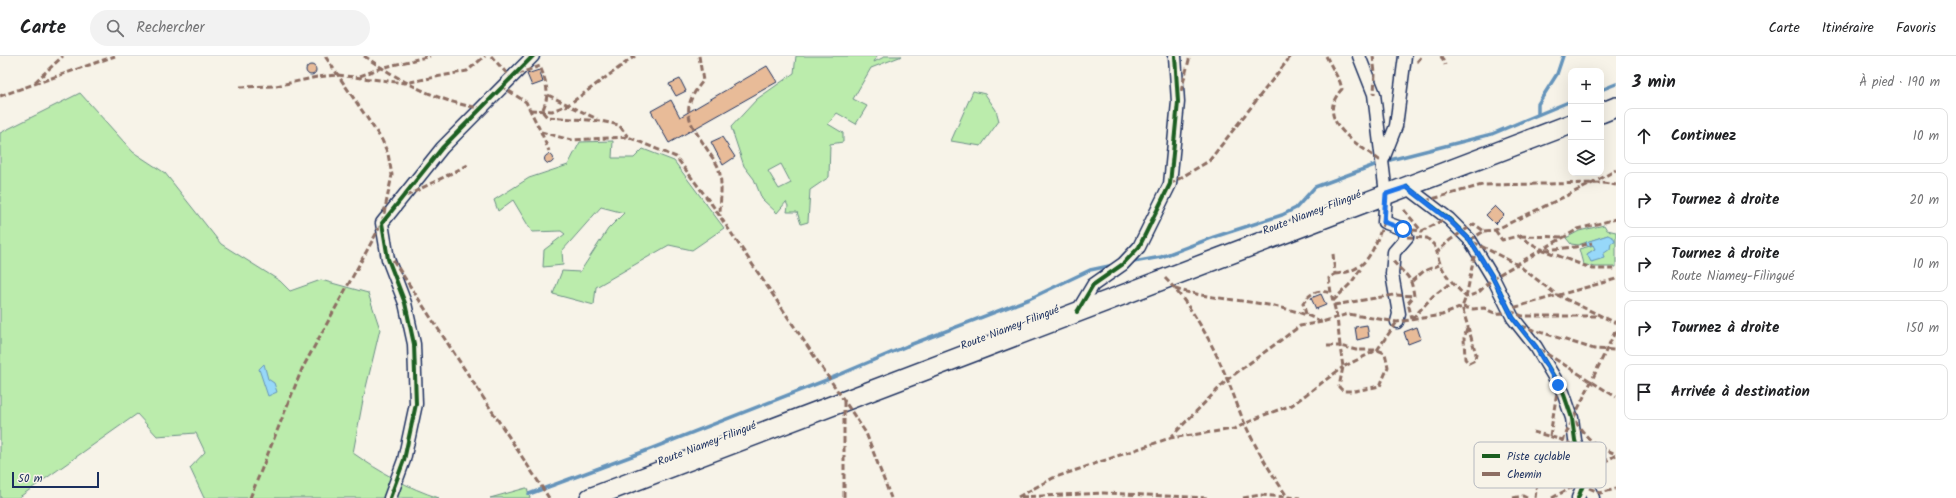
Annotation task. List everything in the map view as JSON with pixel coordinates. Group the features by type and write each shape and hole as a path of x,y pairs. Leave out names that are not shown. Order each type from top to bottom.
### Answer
{"main road":[{"path":"1604,112 1616,107"},
{"name":"Route Niamey-Filingué","path":"590,498 1568,125"}],"street":[{"path":"390,498 404,460 416,404 414,344 405,302 388,259 382,223 442,148 533,56"},
{"path":"1077,312 1093,285 1123,264 1139,247 1170,184 1178,102 1175,56"},
{"path":"1359,56 1374,94 1386,194 1384,222 1403,229 1406,237 1394,252 1392,274 1399,314 1397,322"},
{"path":"1382,162 1396,126 1405,56"},
{"path":"1407,187 1449,220 1470,240 1493,278 1513,318 1536,347 1563,392 1570,412 1576,442"},
{"path":"1578,498 1582,488"},
{"path":"1589,488 1593,498"}],"green space":[{"path":"796,56 877,56 874,62 884,57 883,56 902,56 871,68 853,99 867,106 856,124 837,113 828,124 843,133 843,142 830,144 829,177 810,190 808,222 801,224 797,212 787,212 788,206 786,202 777,213 762,199 754,179 744,166 731,127 757,99 794,73","holes":["781,164 791,183 779,189 768,171"]},
{"path":"973,91 985,94 996,110 999,121 981,146 951,141"},
{"path":"80,93 133,152 165,173 221,244 280,281 290,291 321,280 368,293 380,329 363,400 353,453 394,479 439,498 204,498 190,468 205,452 196,433 157,436 137,414 18,498 0,498 0,133"},
{"path":"613,141 612,158 634,158 643,149 674,161 724,228 692,250 669,245 596,287 594,305 553,294 562,271 580,272 608,229 624,213 601,207 562,251 563,265 543,267 544,250 565,234 561,231 532,232 513,200 498,211 494,200 529,178 568,165 580,142"},
{"path":"1604,225 1607,230 1616,232 1616,267 1594,267 1583,264 1579,249 1594,245 1595,249 1587,254 1592,262 1603,254 1608,235 1578,245 1571,244 1566,238 1579,231"},
{"path":"526,488 530,498 490,498"}],"water":[{"path":"1608,235 1614,238 1615,242 1611,243 1610,249 1603,254 1604,258 1591,262 1587,254 1595,249 1593,245 1587,246 1586,242"},
{"path":"264,364 268,379 274,383 277,392 268,396 259,369"}],"building":[{"path":"311,65 316,70 311,75 306,70"},
{"path":"767,66 777,82 669,143 651,111 671,100 680,117"},
{"path":"539,70 543,82 532,86 527,74"},
{"path":"680,79 686,91 676,96 669,84"},
{"path":"722,137 735,157 723,165 711,142"},
{"path":"549,154 554,159 549,164 544,159"},
{"path":"1495,206 1504,215 1495,224 1486,215"},
{"path":"1321,294 1326,305 1316,309 1311,298"},
{"path":"1367,325 1369,337 1357,340 1355,327"},
{"path":"1417,327 1421,339 1408,344 1404,332"}],"waterway":[{"path":"1538,114 1538,104 1557,74 1563,56"},
{"path":"1604,89 1616,84"},
{"path":"1386,161 1492,134 1568,102"},
{"path":"1128,263 1161,257 1214,237 1282,215 1296,208 1315,187 1380,163"},
{"path":"529,494 640,453 829,379 907,346 1029,299 1090,270 1114,265"}],"marked path":[{"path":"35,82 63,56"},
{"path":"0,96 115,56"},
{"path":"250,498 302,369 382,223 392,175 388,154 382,140 325,56"},
{"path":"364,56 419,89 449,101 480,108"},
{"path":"360,76 381,68 430,56"},
{"path":"240,87 276,86 317,77 337,75 405,83 467,71 485,56"},
{"path":"491,56 510,77 540,66 547,88 545,105 542,111 547,117 601,121 619,125 628,137"},
{"path":"530,110 552,111 568,105 635,56"},
{"path":"699,56 703,81 690,102 690,118 693,126 717,164 721,187 720,216"},
{"path":"1181,91 1190,56"},
{"path":"1170,184 1209,161 1291,56"},
{"path":"1326,56 1340,82 1342,89 1334,101 1332,112 1336,122 1342,131 1352,140 1382,162"},
{"path":"1373,56 1375,73 1374,94"},
{"path":"1417,62 1422,56"},
{"path":"1441,56 1445,65"},
{"path":"501,86 526,102 541,132 571,140 628,137 676,157 713,206 866,433 891,498"},
{"path":"548,95 597,119"},
{"path":"541,132 549,151"},
{"path":"406,196 470,164"},
{"path":"1484,231 1495,230 1593,183 1616,170"},
{"path":"1425,201 1482,185 1603,183 1616,185"},
{"path":"1404,210 1423,233"},
{"path":"1403,229 1422,231 1447,218"},
{"path":"1470,240 1484,231 1474,224 1450,240 1437,252 1444,271 1466,297 1478,293 1493,278 1578,229 1616,219"},
{"path":"1335,274 1355,269 1363,264 1373,250 1384,222"},
{"path":"1495,230 1502,240 1518,236 1543,250 1593,269 1616,269"},
{"path":"1520,236 1564,237"},
{"path":"1407,237 1427,238 1434,245 1437,252"},
{"path":"1473,242 1518,265 1557,295 1616,323"},
{"path":"1545,250 1575,247 1592,243"},
{"path":"1175,289 1212,297 1287,309 1322,322 1348,314 1397,322 1442,315 1462,307 1467,293 1476,250"},
{"path":"1333,254 1335,274 1329,278 1337,317 1340,346 1356,350 1377,350 1385,353 1388,367 1380,386 1355,391 1343,391 1339,387 1343,367"},
{"path":"393,260 549,498"},
{"path":"1393,261 1407,276 1413,289 1414,296 1408,303 1412,319"},
{"path":"1412,281 1424,271 1439,265"},
{"path":"1333,301 1351,283 1362,267"},
{"path":"1165,278 1175,289 1201,326 1232,390 1255,444 1288,498"},
{"path":"1467,329 1464,338 1465,359 1469,363 1475,360 1476,354 1462,307 1473,309 1485,308 1489,311 1504,313 1516,307 1616,279"},
{"path":"1412,319 1433,296 1452,282"},
{"path":"1306,314 1303,303 1309,296 1315,292 1322,291 1331,293"},
{"path":"1334,305 1394,295 1414,296"},
{"path":"1510,311 1522,316 1601,316"},
{"path":"1170,438 1228,379 1300,326 1322,322"},
{"path":"1327,346 1340,346 1343,367 1377,350 1397,322"},
{"path":"1521,326 1594,349 1616,350"},
{"path":"1562,442 1616,330"},
{"path":"1539,349 1616,397"},
{"path":"1018,497 1053,478 1170,438 1234,429 1264,415 1292,405 1343,367"},
{"path":"1550,436 1558,385"},
{"path":"844,401 844,498"},
{"path":"1575,421 1592,442"},
{"path":"1533,432 1567,442"},
{"path":"1606,449 1616,454"},
{"path":"1606,461 1616,455"},
{"path":"1535,498 1536,488"},
{"path":"1552,498 1570,488"},
{"path":"1589,488 1600,493 1616,489"},
{"path":"1021,497 1104,493 1209,498"},
{"path":"1243,498 1260,495 1300,498"},
{"path":"1513,498 1523,496 1527,498"}],"cycle path":[{"path":"390,498 404,460 416,404 414,344 405,303 388,259 382,223 442,148 533,56"},
{"path":"1077,312 1093,285 1123,264 1139,247 1170,184 1178,102 1175,56"},
{"path":"1407,187 1449,219 1470,240 1493,278 1513,318 1536,347 1563,392 1572,418 1576,442"},
{"path":"1578,498 1582,488"}],"route":[{"path":"1403,229 1384,222 1386,194 1407,187 1449,220 1470,240 1493,278 1513,318 1536,347 1558,385"}]}
